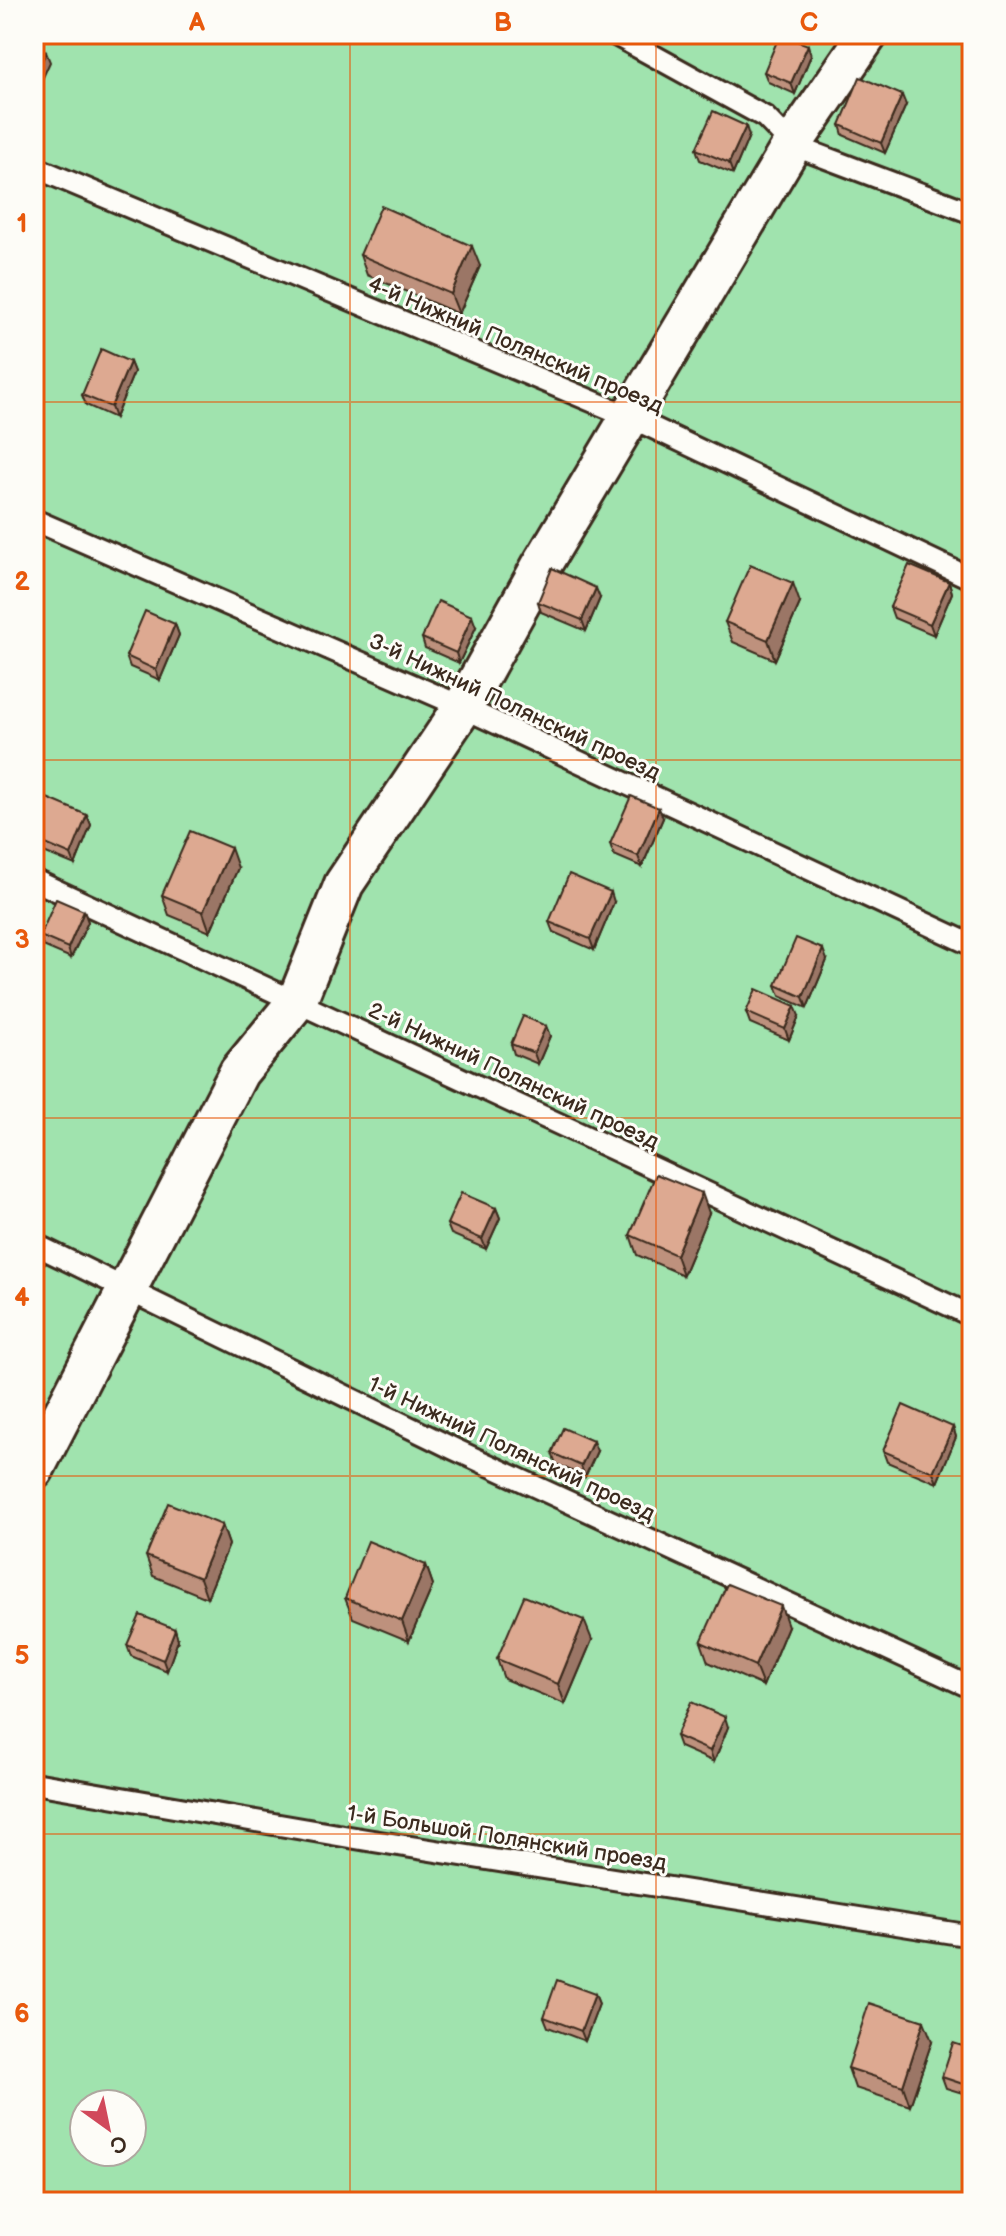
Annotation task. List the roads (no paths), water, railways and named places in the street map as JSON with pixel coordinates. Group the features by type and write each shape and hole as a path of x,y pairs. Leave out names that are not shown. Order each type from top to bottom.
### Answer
{"street":[{"path":"34,1470 239,1072 297,1001 344,884 463,707 541,566 792,145 868,34"}],"lane":[{"path":"614,34 765,117 792,145 972,213"},
{"name":"4-й Нижний Полянский проезд","path":"34,167 630,417 972,579"},
{"name":"3-й Нижний Полянский проезд","path":"34,520 463,707 972,945"},
{"name":"2-й Нижний Полянский проезд","path":"34,880 972,1316"},
{"name":"1-й Нижний Полянский проезд","path":"34,1244 454,1449 972,1688"},
{"name":"1-й Большой Полянский проезд","path":"34,1783 367,1840 972,1936"}]}
